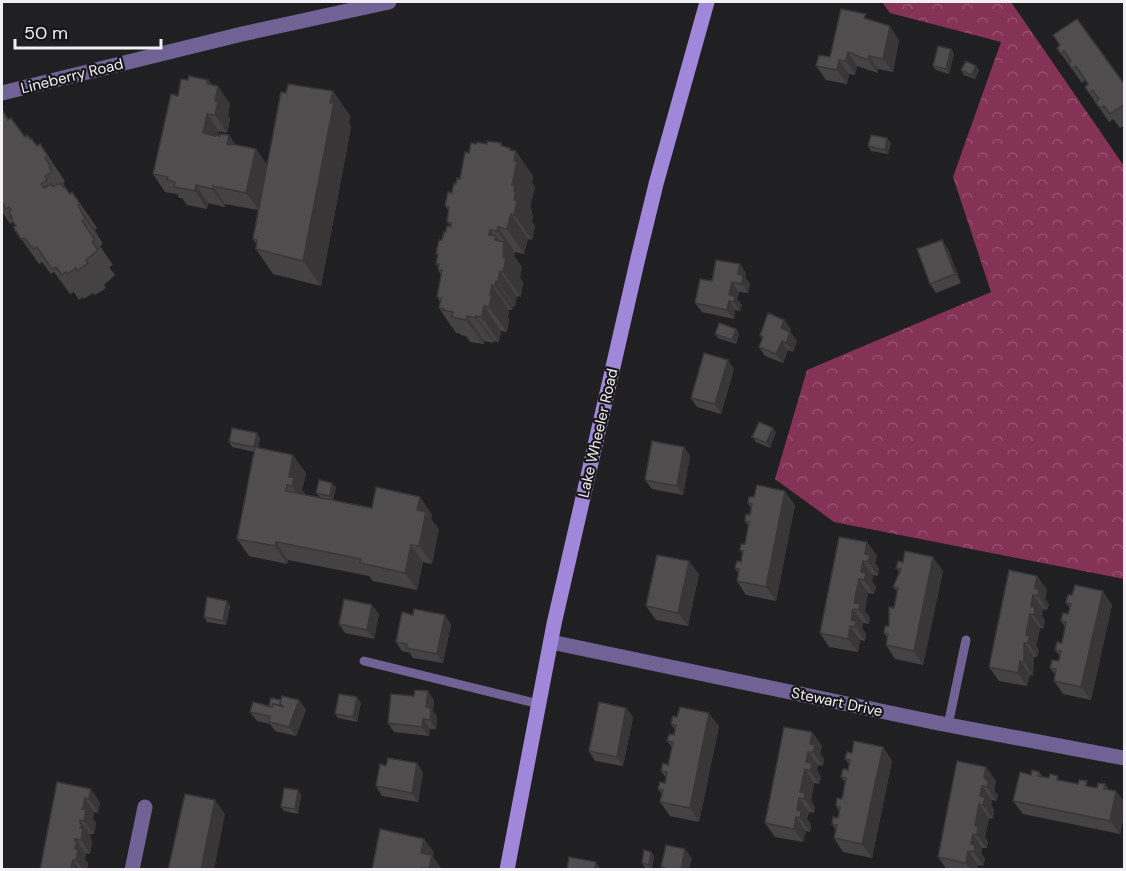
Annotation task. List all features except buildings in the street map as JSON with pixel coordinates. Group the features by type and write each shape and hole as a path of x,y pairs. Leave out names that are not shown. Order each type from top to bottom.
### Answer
{"main road":[{"name":"Lake Wheeler Road","path":"507,870 554,624 638,258 656,184 707,2"}],"street":[{"name":"Lineberry Road","path":"2,93 242,34 388,2"},
{"name":"Stewart Drive","path":"551,642 948,725 1125,758"},
{"path":"132,870 145,807"}],"lane":[{"path":"948,725 966,640"},
{"path":"364,661 539,704"}],"green space":[{"path":"882,2 1011,2 1124,166 1124,579 834,522 775,479 807,370 991,292 953,177 1001,42 890,13"}]}
